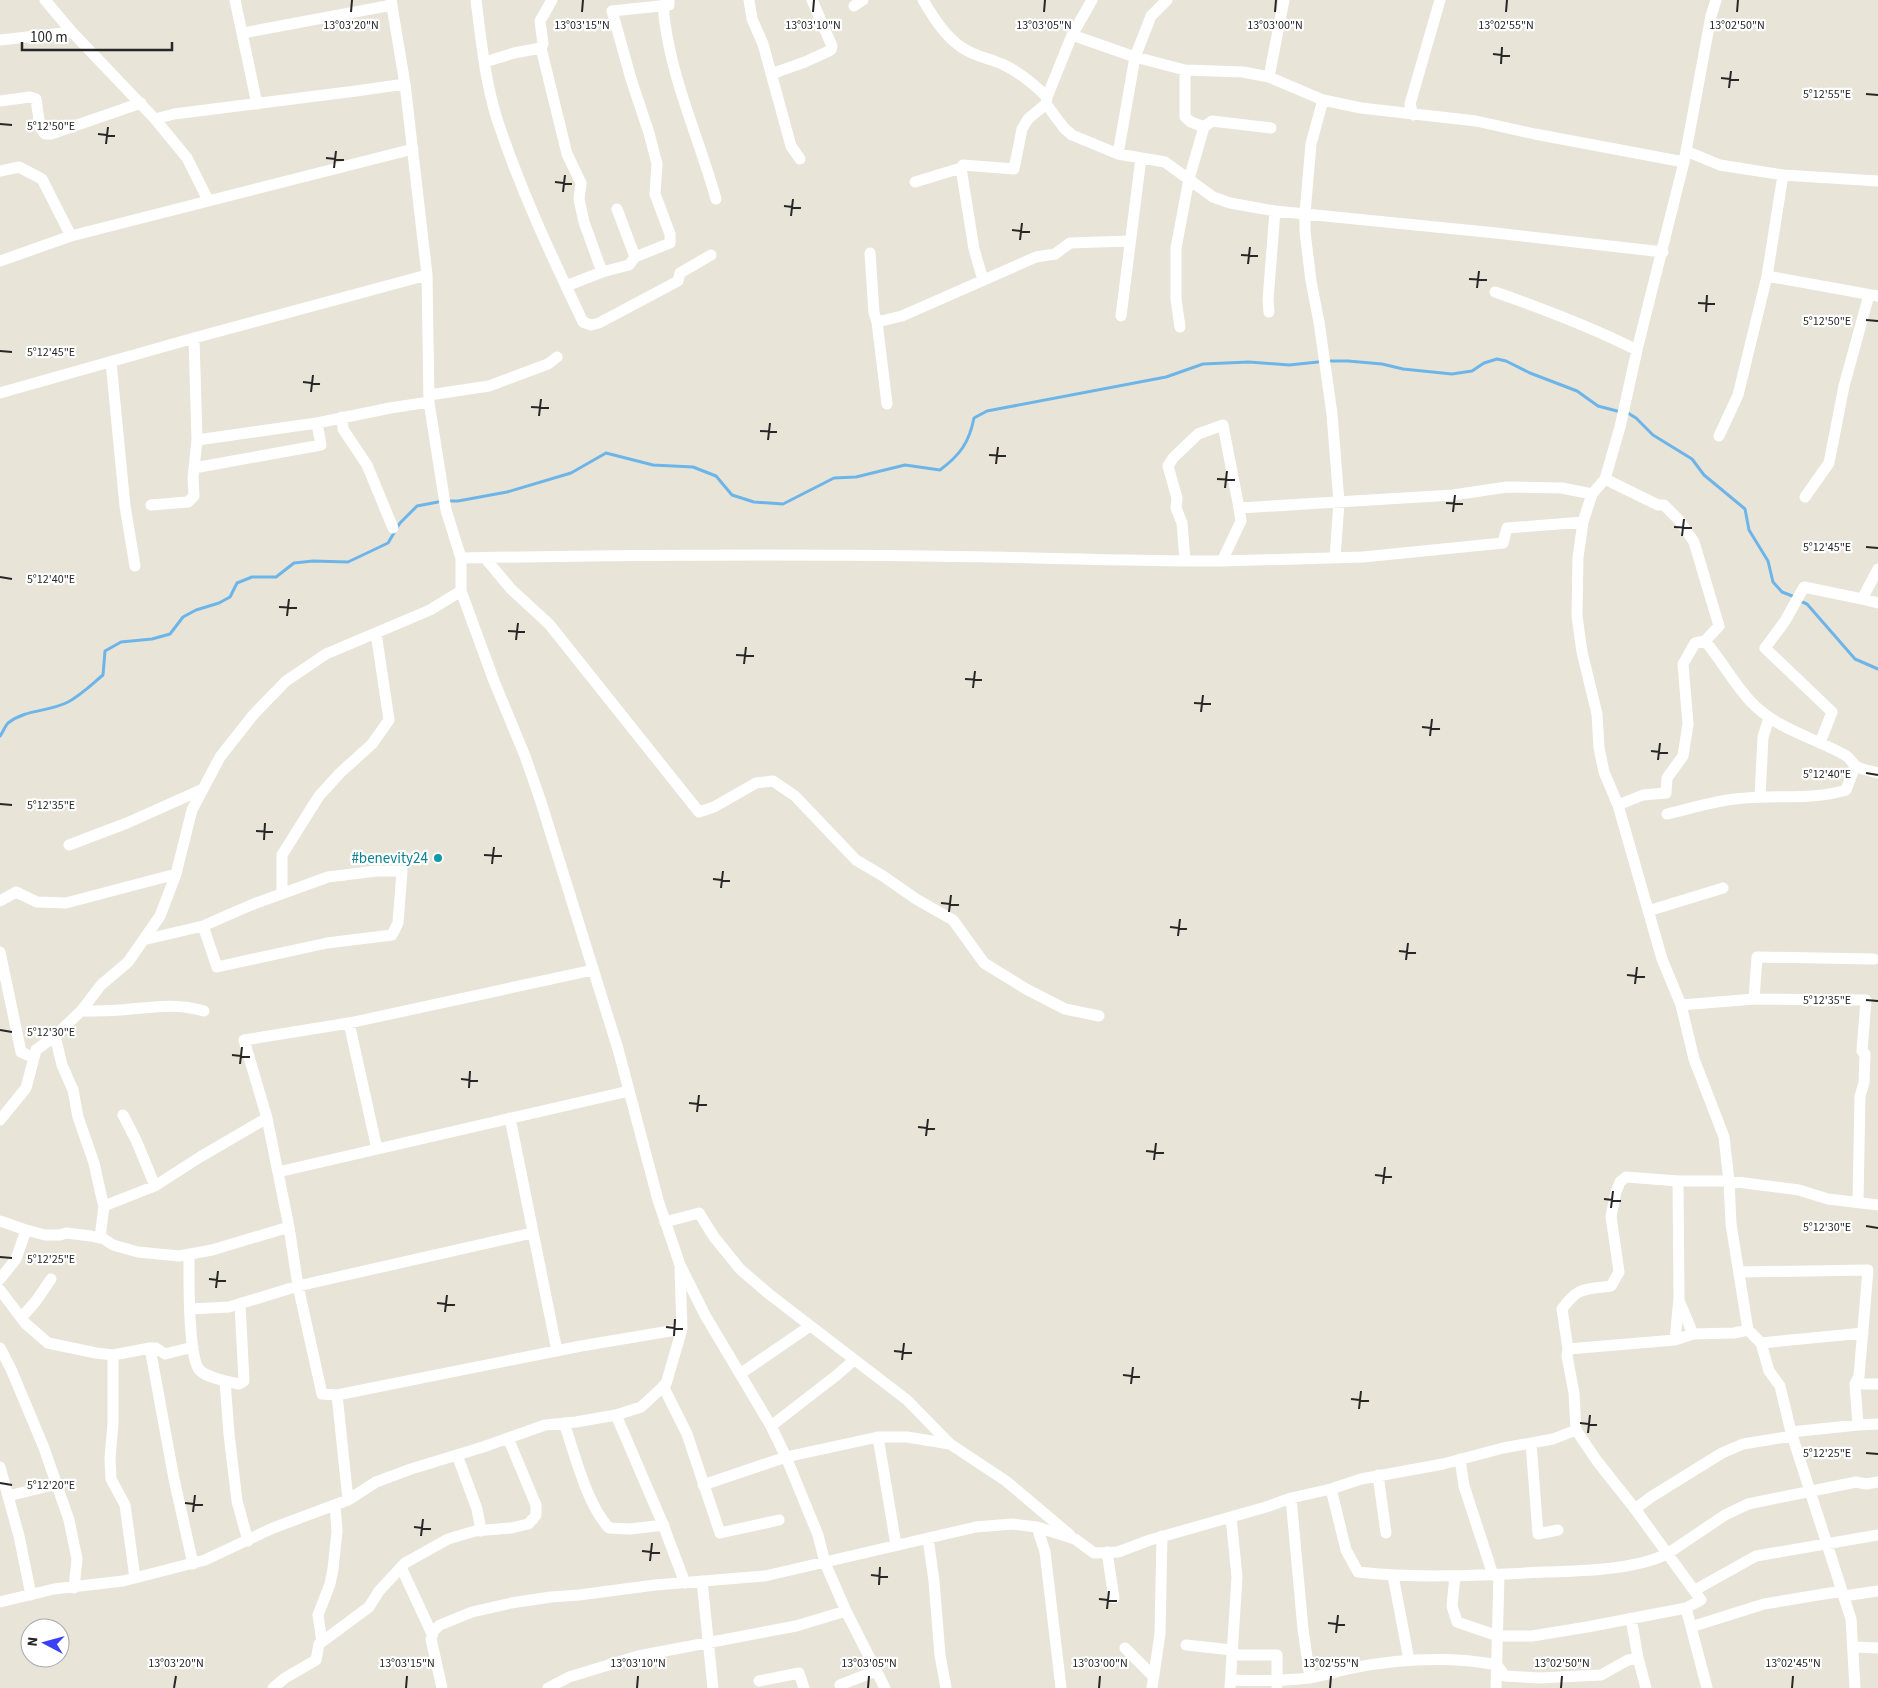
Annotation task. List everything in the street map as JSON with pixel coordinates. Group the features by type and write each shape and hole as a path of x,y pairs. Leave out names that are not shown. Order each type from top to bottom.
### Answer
{"street":[{"path":"45,0 72,32 155,118 187,158 208,200"},
{"path":"235,0 257,104"},
{"path":"476,0 485,62 500,126 536,222 582,322 591,325 599,323 678,281 680,273 710,255"},
{"path":"552,0 540,21 543,44 541,48 567,154 581,182 579,199 584,222 602,272"},
{"path":"749,0 752,19 763,44 791,146 800,159"},
{"path":"772,74 831,50 832,46 812,0"},
{"path":"923,0 950,38 962,48 976,56 1004,64 1038,88 1064,128 1072,135 1118,154 1165,162 1213,197 1230,203 1275,211 1662,252"},
{"path":"914,182 961,168 963,165 1014,169 1022,129 1028,119 1047,100 1072,35 1092,0"},
{"path":"1118,154 1135,57 1151,16 1167,0"},
{"path":"1269,77 1284,0"},
{"path":"1412,109 1440,0"},
{"path":"1716,0 1711,16 1685,157 1636,350 1620,428 1605,479 1592,494 1583,522 1578,557 1577,616 1582,652 1597,714 1599,748 1604,772 1618,804 1662,959 1681,1005 1694,1059 1724,1137 1731,1224 1748,1330 1761,1342 1769,1371 1780,1386 1792,1434 1851,1619 1855,1688"},
{"path":"566,286 602,272 629,265 635,257 670,243 671,239 655,194 657,164 649,133 631,79 612,11 666,2 665,22 681,94 716,200"},
{"path":"243,34 391,3 405,84 427,275 429,399 446,510 461,558 461,591 494,681 528,765 618,1049 658,1200 680,1265 705,1314 771,1426 818,1535 825,1562 846,1611 885,1688"},
{"path":"0,40 72,32"},
{"path":"1072,35 1135,57 1185,70 1243,72 1269,77 1323,100 1361,108 1390,111 1412,109 1535,134 1685,157 1720,165 1783,175 1878,181"},
{"path":"485,62 514,53 541,48"},
{"path":"1185,70 1185,116 1191,122 1204,126"},
{"path":"155,118 405,84"},
{"path":"0,101 30,97 36,99 40,127 45,134 51,134 141,103"},
{"path":"1323,100 1311,144 1305,232 1332,414 1340,502 1335,558"},
{"path":"1180,327 1176,299 1176,259 1189,179 1204,126 1212,121 1271,128"},
{"path":"0,261 71,236 413,149"},
{"path":"1121,316 1141,158"},
{"path":"0,171 19,167 42,179 71,236"},
{"path":"961,168 974,249 983,280"},
{"path":"1720,436 1738,395 1767,276 1783,175"},
{"path":"617,209 635,257"},
{"path":"1270,312 1268,300 1275,211"},
{"path":"877,322 902,316 1036,257 1055,254 1070,243 1129,241"},
{"path":"870,253 874,313 877,322 887,404"},
{"path":"0,393 427,275"},
{"path":"1767,276 1874,296 1844,386 1829,463 1805,497"},
{"path":"1495,292 1549,311 1636,350"},
{"path":"151,505 188,502 193,499 197,440 194,338"},
{"path":"197,440 316,423 489,386 548,364 557,357"},
{"path":"111,362 125,506 135,566"},
{"path":"342,417 344,429 366,465 393,528"},
{"path":"194,468 321,445 316,423"},
{"path":"1186,561 1182,523 1176,508 1177,498 1168,466 1173,458 1198,434 1223,425 1241,521 1222,561"},
{"path":"1605,479 1658,505 1664,505 1679,520 1694,542 1719,626 1705,641 1695,643 1683,664 1688,724 1683,756 1667,778 1666,793 1643,795 1618,804"},
{"path":"1239,508 1453,495 1507,486 1562,488 1592,494"},
{"path":"461,558 614,555 924,556 1186,561 1335,558 1503,543 1507,528 1583,522"},
{"path":"485,558 511,589 549,624 699,812 714,807 756,783 773,781 795,796 856,860 916,899 953,920 984,963 1026,989 1065,1009 1099,1016"},
{"path":"1862,599 1878,569"},
{"path":"1820,743 1832,712 1765,648 1786,621 1804,586 1878,603"},
{"path":"0,1120 26,1088 36,1050 55,1036 81,1011 101,984 128,962 160,916 176,874 192,810 220,757 254,714 286,681 326,654 430,610 461,591"},
{"path":"282,893 282,855 318,796 372,744 389,720 376,633"},
{"path":"1705,641 1746,696 1768,718 1786,729 1848,756 1855,766 1878,773"},
{"path":"1760,797 1763,737 1768,718"},
{"path":"1667,814 1744,798 1811,797 1834,794 1846,790 1855,766"},
{"path":"69,845 127,823 203,789"},
{"path":"143,940 203,926 282,893 328,877 376,871 402,871 398,923 392,935 327,943 217,967 203,926"},
{"path":"0,901 16,892 37,902 66,902 176,874"},
{"path":"1648,911 1723,888"},
{"path":"0,952 4,997 22,1052 34,1058"},
{"path":"1754,999 1757,957 1874,959"},
{"path":"593,970 349,1023 244,1040 267,1118 289,1227 298,1286 322,1394 337,1395 581,1346 682,1328"},
{"path":"1681,1005 1754,999 1866,1000 1862,1051 1865,1054 1864,1083 1860,1096 1858,1202"},
{"path":"81,1011 187,1006 204,1012"},
{"path":"349,1023 377,1149"},
{"path":"55,1036 62,1065 73,1090 78,1117 94,1163 104,1206 100,1238"},
{"path":"278,1172 629,1091"},
{"path":"123,1116 136,1140 155,1186"},
{"path":"104,1206 155,1186 267,1118"},
{"path":"510,1118 557,1352"},
{"path":"1455,1576 1452,1606 1457,1622 1498,1636 1532,1636 1686,1608 1702,1600 1635,1508 1597,1461 1576,1430 1574,1394 1567,1356 1568,1349 1562,1309 1573,1294 1583,1290 1611,1286 1619,1272 1611,1216 1620,1182 1626,1177 1678,1181 1729,1181 1798,1190 1828,1199 1878,1205"},
{"path":"1675,1340 1679,1298 1678,1181"},
{"path":"665,1222 699,1213 714,1237 740,1269 769,1294 907,1400 950,1444 1006,1481 1094,1553 1118,1552 1162,1536 1378,1475 1443,1464 1503,1448 1553,1439 1576,1430"},
{"path":"0,1221 45,1235 60,1236 66,1233 100,1238 138,1252 189,1256 289,1227"},
{"path":"0,1279 16,1258 26,1230"},
{"path":"190,1310 229,1307 298,1286 532,1233"},
{"path":"189,1256 190,1310 193,1347 198,1368 206,1375 239,1384 244,1381 240,1304"},
{"path":"0,1602 54,1589 123,1581 193,1564 273,1528 348,1500 376,1482 545,1425 616,1415 640,1407 666,1384 682,1328 680,1265"},
{"path":"1739,1272 1868,1270 1859,1376 1856,1384 1858,1425"},
{"path":"21,1318 36,1301 51,1279"},
{"path":"0,1290 21,1318 48,1343 113,1355 150,1348 156,1348 165,1354 193,1347"},
{"path":"1679,1298 1693,1334"},
{"path":"740,1374 810,1326"},
{"path":"1568,1349 1675,1340 1693,1334 1748,1330"},
{"path":"1761,1342 1863,1333"},
{"path":"0,1348 11,1369 57,1484 76,1550 74,1588"},
{"path":"150,1348 174,1479 193,1564"},
{"path":"113,1355 113,1424 110,1479 125,1505 135,1578"},
{"path":"771,1426 854,1360"},
{"path":"225,1381 237,1501 248,1540"},
{"path":"1856,1384 1878,1384"},
{"path":"663,1386 687,1434 720,1533 779,1520"},
{"path":"337,1395 348,1500"},
{"path":"616,1415 664,1525 686,1583"},
{"path":"564,1422 590,1498 603,1522 609,1528 630,1530 664,1525"},
{"path":"1635,1508 1722,1453 1743,1444 1792,1434 1878,1424"},
{"path":"703,1485 786,1457 878,1438 907,1437 950,1444"},
{"path":"273,1688 285,1678 316,1660 319,1644 370,1607 379,1591 404,1563 448,1539 481,1531 511,1528 528,1524 533,1520 536,1515 536,1504 508,1438"},
{"path":"878,1438 896,1545"},
{"path":"1530,1443 1538,1534 1558,1530"},
{"path":"457,1455 477,1509 481,1531"},
{"path":"1460,1458 1464,1486 1496,1575 1498,1636 1496,1688"},
{"path":"0,1467 19,1536 32,1595"},
{"path":"1378,1475 1386,1533"},
{"path":"1331,1489 1346,1550 1358,1572 1393,1576 1455,1576 1596,1570 1657,1559 1725,1515 1748,1504 1856,1482 1866,1484 1878,1482"},
{"path":"8,1496 57,1484"},
{"path":"1292,1498 1303,1629 1310,1678"},
{"path":"322,1642 318,1615 330,1584 337,1531 335,1505"},
{"path":"1231,1517 1237,1577 1231,1684 1277,1684 1353,1668 1409,1660 1461,1660 1497,1665 1505,1676 1565,1677 1602,1675 1628,1660 1638,1658"},
{"path":"432,1634 440,1626 472,1612 551,1596 765,1576 976,1527 1012,1524 1037,1527 1075,1539"},
{"path":"1037,1527 1045,1552 1062,1688"},
{"path":"1695,1590 1756,1556 1878,1535"},
{"path":"1153,1682 1160,1634 1162,1536"},
{"path":"928,1538 934,1581 940,1655 946,1688"},
{"path":"1107,1552 1114,1598"},
{"path":"401,1567 432,1634 431,1639 442,1688"},
{"path":"1393,1576 1409,1660"},
{"path":"702,1581 710,1643 709,1658 713,1688"},
{"path":"1691,1627 1764,1604 1878,1590"},
{"path":"1686,1608 1707,1688"},
{"path":"548,1688 569,1677 598,1667 658,1652 796,1626 846,1611"},
{"path":"1631,1618 1638,1658 1646,1688"},
{"path":"1186,1645 1232,1652 1277,1655 1277,1684"},
{"path":"1125,1648 1153,1682"},
{"path":"1854,1648 1878,1648"},
{"path":"840,1686 876,1671"},
{"path":"759,1681 799,1673 804,1688"}],"waterway":[{"path":"1327,361 1382,364 1403,369 1452,374 1472,371 1484,363 1497,359 1577,391 1598,406 1617,411"},
{"path":"448,501 458,501 507,492 571,473 606,453 653,465 693,467 716,476 732,495 754,502 783,504 834,478 856,477 905,465 940,470 963,448 974,418 987,411 1166,377 1203,364 1249,362 1289,365 1318,362"},
{"path":"1628,413 1636,418 1653,435 1692,459 1704,475 1745,509 1749,530 1768,561 1773,582 1782,592 1795,597"},
{"path":"0,736 7,724 15,718 53,708 68,702 82,693 103,675 105,651 121,642 152,639 170,634 183,617 230,597 237,583 252,577 276,577 294,563 313,561 348,562 388,543 400,523 417,506 438,502"},
{"path":"1800,601 1807,604 1855,659 1878,669"}],"place":[{"name":"#benevity24","path":"438,858"}]}
